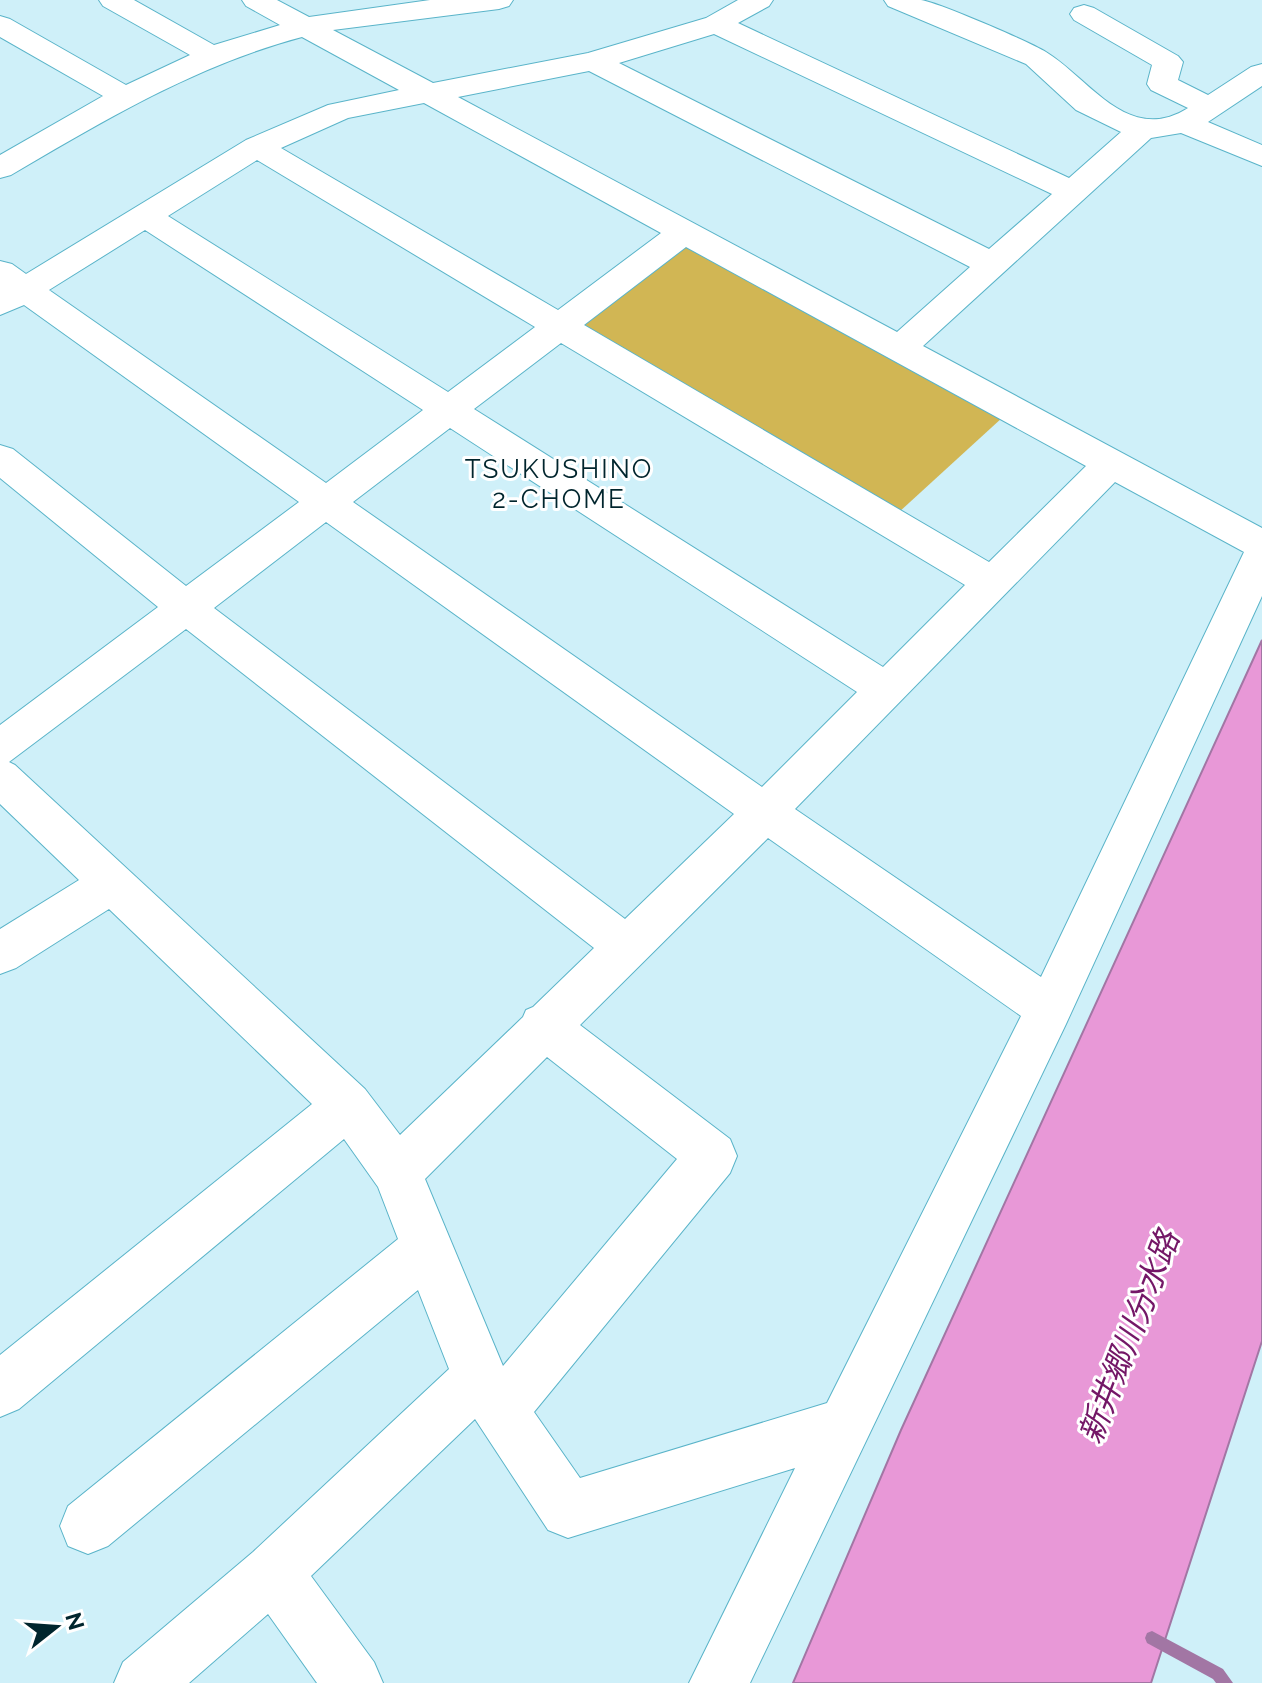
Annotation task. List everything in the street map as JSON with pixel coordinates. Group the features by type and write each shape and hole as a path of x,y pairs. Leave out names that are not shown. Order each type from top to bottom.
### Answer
{"street":[{"path":"0,8 15,0"},
{"path":"113,0 211,55"},
{"path":"256,0 1262,545"},
{"path":"0,168 124,96 211,55 305,26 496,0"},
{"path":"759,0 716,24 593,61 339,111 257,147 146,216 9,289 329,501 765,812 1049,1009"},
{"path":"898,0 1066,29 1168,62 1162,84 1198,115 1262,157"},
{"path":"716,24 1072,191"},
{"path":"0,25 124,96"},
{"path":"1066,29 1087,104 1141,130"},
{"path":"593,61 991,264"},
{"path":"898,350 1141,130 1198,115 1262,73"},
{"path":"257,147 993,583"},
{"path":"146,216 886,690"},
{"path":"0,748 683,233"},
{"path":"0,458 186,608 626,946"},
{"path":"397,1172 543,1025 765,812 1110,464"},
{"path":"719,1683 1049,1009 1262,554"},
{"path":"0,777 348,1105 397,1172 490,1394 568,1510 843,1426"},
{"path":"0,954 114,882"},
{"path":"144,1683 273,1572 490,1394 712,1156 543,1025"},
{"path":"0,1390 348,1105"},
{"path":"88,1526 427,1249"},
{"path":"273,1572 353,1683"}],"shaded area":[{"path":"685,244 1003,417 898,513 582,325"}],"water":[{"name":"新井郷川分水路","path":"1262,640 1262,1341 1151,1683 793,1683 901,1430"}],"waterway":[{"path":"1152,1638 1218,1674 1226,1683"}],"district":[{"name":"TSUKUSHINO 2-CHOME","path":"559,484"}]}
